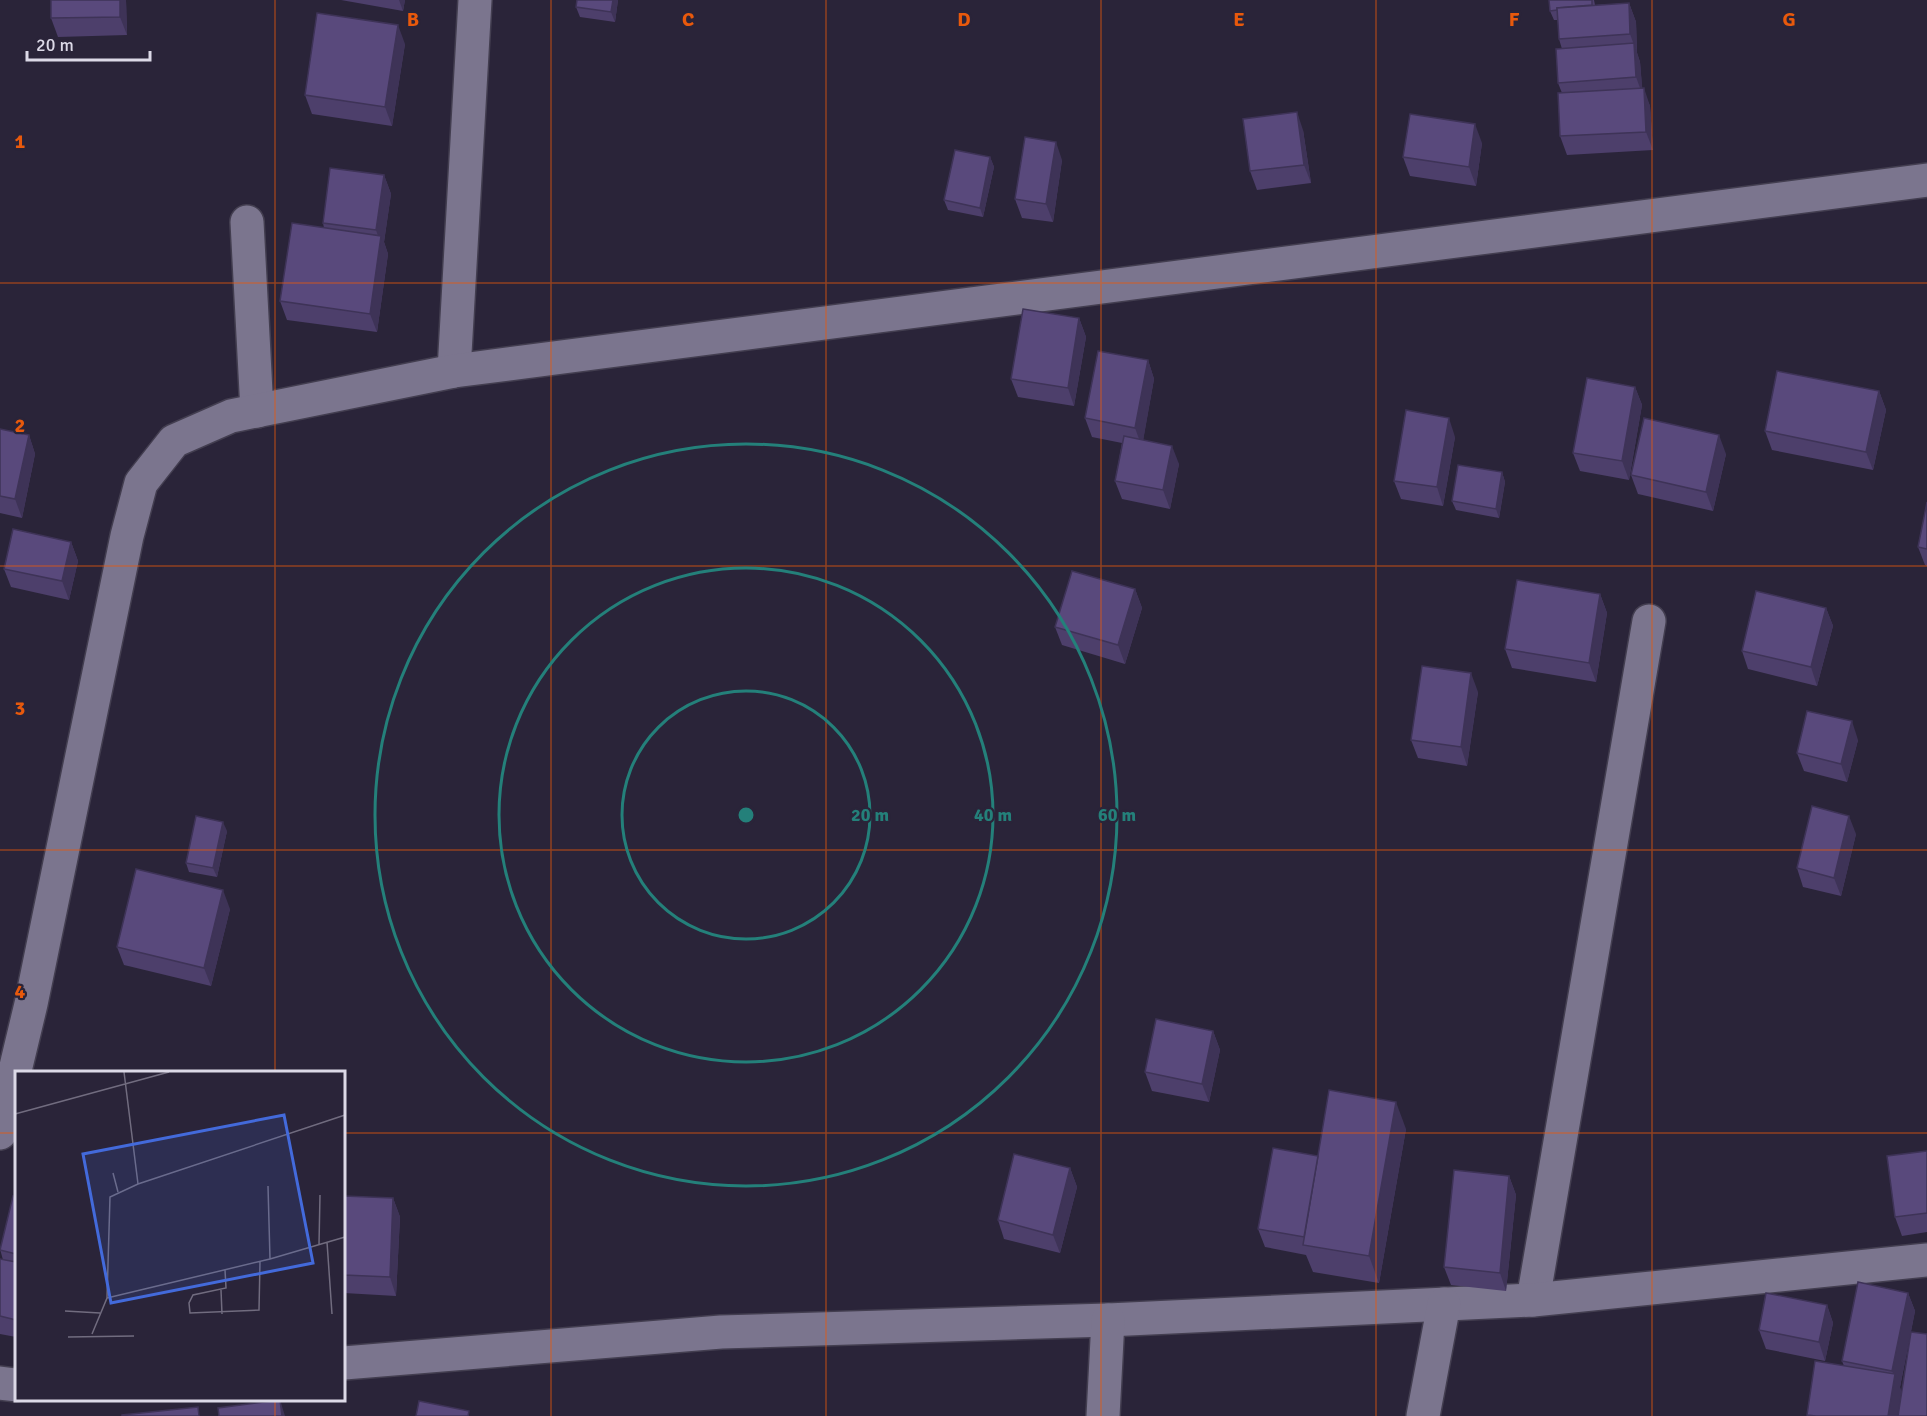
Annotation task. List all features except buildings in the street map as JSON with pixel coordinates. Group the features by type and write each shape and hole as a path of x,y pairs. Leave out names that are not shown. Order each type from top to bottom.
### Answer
{"street":[{"path":"454,371 475,0"},
{"path":"0,1132 31,1004 127,536 141,483 174,441 231,416 454,371 1927,180"},
{"path":"247,222 257,411"},
{"path":"1533,1300 1649,621"},
{"path":"345,1363 721,1332 1108,1320 1533,1300 1927,1260"},
{"path":"1423,1416 1444,1304"},
{"path":"1104,1416 1108,1320"},
{"path":"0,1383 15,1385"}]}
